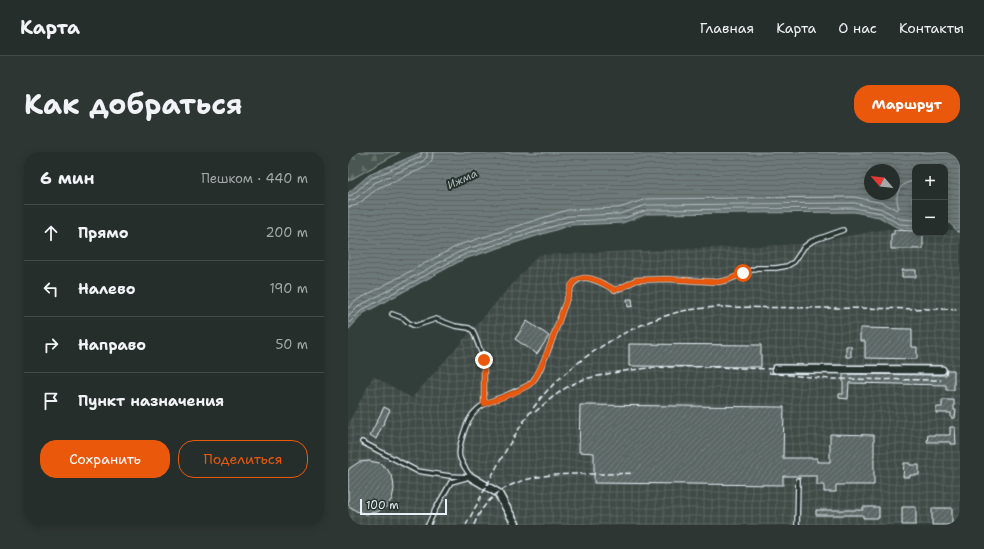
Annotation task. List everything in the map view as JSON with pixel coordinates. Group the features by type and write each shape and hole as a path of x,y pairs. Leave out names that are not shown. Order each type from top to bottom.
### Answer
{"street":[{"path":"776,369 942,370"},
{"path":"471,477 498,493 516,525"}],"lane":[{"path":"471,477 460,460 460,445 465,426 473,412 484,404 531,384 537,376 548,350 572,284 575,280 580,278 590,278 615,290 636,280 668,279 718,282 728,280 757,268 776,268 787,266 794,262 804,247 812,241 843,230"},
{"path":"392,314 415,326 436,319 455,326 469,328 473,331 484,360 484,404"},
{"path":"362,442 417,471 450,476 471,477"},
{"path":"428,525 451,482 471,477"},
{"path":"797,525 798,480"}],"shaded area":[{"path":"886,229 912,229 912,236 948,236 948,230 960,230 960,525 348,525 348,424 373,376 412,398 538,255 805,244"}],"green space":[{"path":"348,152 400,152 348,181"}],"water":[{"name":"Ижма","path":"422,152 960,152 960,232 958,232 948,221 948,164 912,164 912,229 898,228 879,217 854,212 647,214 622,223 571,225 464,259 364,313 348,330 348,193 369,175"}],"building":[{"path":"894,230 912,231 912,236 923,236 923,249 891,249 891,234 894,234"},
{"path":"902,270 916,270 916,277 902,277"},
{"path":"627,299 632,299 633,306 628,307"},
{"path":"527,321 549,336 537,354 515,339"},
{"path":"860,328 912,329 912,347 917,347 917,359 865,358 865,341 860,341"},
{"path":"629,344 761,345 761,367 629,366"},
{"path":"846,346 851,346 851,357 846,357"},
{"path":"947,370 954,370 954,390 946,390 946,385 849,383 848,399 839,398 839,394 843,394 843,374 946,375"},
{"path":"942,400 954,400 954,410 956,410 955,418 951,418 951,413 936,413 936,407 942,407"},
{"path":"580,405 784,407 783,458 817,458 817,462 830,462 830,434 874,435 874,485 836,485 836,492 824,492 824,485 817,485 817,476 783,476 783,485 594,483 594,453 579,452"},
{"path":"384,407 390,410 376,439 370,435"},
{"path":"950,427 955,427 956,444 951,444 951,442 927,442 928,435 950,435"},
{"path":"369,461 380,463 388,470 393,479 394,489 392,499 386,507 377,512 366,514 356,511 348,505 348,471 359,462"},
{"path":"904,463 919,465 919,475 903,477"},
{"path":"863,507 879,507 879,518 863,518 863,515 816,515 816,510 863,510"},
{"path":"902,507 916,507 916,525 902,525"},
{"path":"932,508 952,508 952,525 932,525"}],"railway":[{"path":"466,525 509,444 540,399 569,370 587,356 624,333 644,324 664,316 683,311 716,307 960,310"},
{"path":"535,412 560,392 577,382 624,371 667,367 776,369"},
{"path":"769,373 830,379 941,380"},
{"path":"474,525 482,509 493,497 505,488 519,482 550,475 634,473"}],"route":[{"path":"484,360 484,404 531,384 537,376 548,350 572,284 575,280 580,278 590,278 615,290 636,280 668,279 718,282 728,280 743,273"}]}
